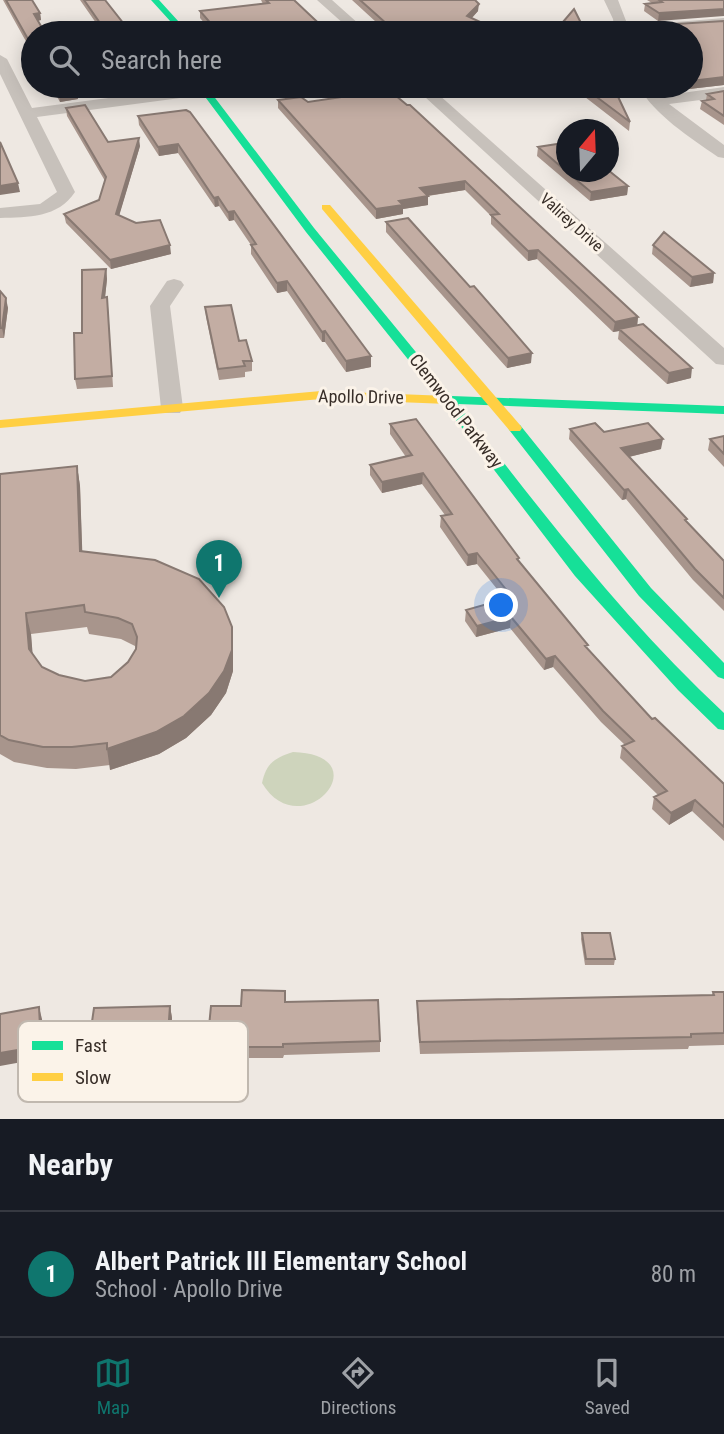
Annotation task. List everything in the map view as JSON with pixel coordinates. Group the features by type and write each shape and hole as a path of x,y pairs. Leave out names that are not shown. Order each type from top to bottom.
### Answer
{"street":[{"path":"155,0 174,21"},
{"path":"324,0 348,21"},
{"path":"611,0 620,21"},
{"path":"703,24 724,22"},
{"path":"0,59 65,188 65,195 58,203 40,210 0,213"},
{"path":"703,95 724,92"},
{"path":"29,113 133,98"},
{"name":"Clemwood Parkway","path":"210,98 310,230 448,400 581,572 684,687 724,724"},
{"name":"Valirey Drive","path":"433,98 724,359"},
{"path":"653,98 671,116 724,153"},
{"path":"655,101 678,98"},
{"name":"Clemwood Parkway","path":"315,193 494,401 645,592 724,673"},
{"path":"172,408 160,306 174,285"},
{"name":"Apollo Drive","path":"0,424 321,395 724,410"}],"green space":[{"path":"293,752 319,757 332,767 333,780 326,793 313,803 296,806 278,800 262,783 272,763"}],"building":[{"path":"6,0 32,0 40,13 34,14 38,21 21,21 21,27"},
{"path":"84,0 105,0 122,21 99,21"},
{"path":"266,0 294,0 316,21 209,21 200,11 269,3"},
{"path":"360,0 475,0 479,4 467,16 478,21 384,21"},
{"path":"659,0 724,0 724,9 659,13 645,4 662,2"},
{"path":"574,9 580,21 564,21"},
{"path":"724,21 724,77 703,80 703,22"},
{"path":"724,91 724,116 702,101 714,99 707,94"},
{"path":"302,98 308,102 335,98 399,98 410,105 638,317 615,322 538,250 528,251 491,215 499,214 465,181 420,188 428,196 399,201 403,205 376,209 278,100"},
{"path":"598,98 619,98 630,122"},
{"path":"85,105 108,142 139,138 116,214 136,223 160,220 170,245 110,260 64,214 99,200 106,177 66,108"},
{"path":"186,110 371,356 346,361 325,331 322,332 287,281 277,283 251,245 256,244 234,211 228,212 218,197 214,198 178,144 158,147 138,116"},
{"path":"0,142 18,183 0,186"},
{"path":"556,144 556,162 538,147"},
{"path":"619,179 628,186 591,192 579,182 619,182"},
{"path":"408,218 470,287 474,286 532,353 508,358 386,222"},
{"path":"664,232 714,273 692,277 653,245"},
{"path":"106,269 102,298 107,297 112,376 75,379 74,333 82,333 82,270"},
{"path":"0,291 6,298 2,328 0,328"},
{"path":"231,305 239,341 246,340 252,361 243,361 245,366 218,369 205,307"},
{"path":"643,324 692,368 669,373 619,329"},
{"path":"416,419 519,558 517,559 588,645 585,646 652,719 655,718 724,784 724,827 695,800 671,813 654,797 667,791 622,746 634,741 603,711 555,656 546,659 511,617 477,626 466,610 512,597 477,553 468,555 441,516 452,514 423,473 382,482 370,465 412,455 390,424"},
{"path":"595,423 604,432 648,423 663,439 621,448 724,561 724,598 695,569 628,489 624,490 570,429"},
{"path":"724,436 724,454 710,439"},
{"path":"77,466 80,551 155,560 199,579 224,607 232,627 232,650 224,671 209,693 184,716 156,732 107,749 107,743 43,747 9,740 0,735 0,474","holes":["84,605 85,612 118,618 132,624 137,637 136,649 128,662 111,677 85,681 59,675 42,667 29,649 26,613"]},
{"path":"582,933 610,933 615,959 586,959"},
{"path":"242,990 285,991 285,1002 378,1000 380,1041 248,1047 248,1021 210,1021 211,1006 241,1006"},
{"path":"713,992 724,992 724,1033 691,1034 691,1037 420,1042 417,1001 714,995"},
{"path":"170,1006 169,1021 92,1021 94,1008"},
{"path":"39,1007 40,1021 18,1021 18,1050 0,1053 0,1014"}],"traffic: fast":[{"path":"155,0 174,21"},
{"path":"210,98 310,230 448,400 581,572 684,686 724,724"},
{"path":"448,400 724,410"},
{"path":"515,428 645,592 724,673"}],"traffic: slow":[{"path":"326,207 515,428"},
{"path":"0,424 321,395 448,400"}],"place":[{"name":"Albert Patrick III Elementary School","path":"219,598"}]}
